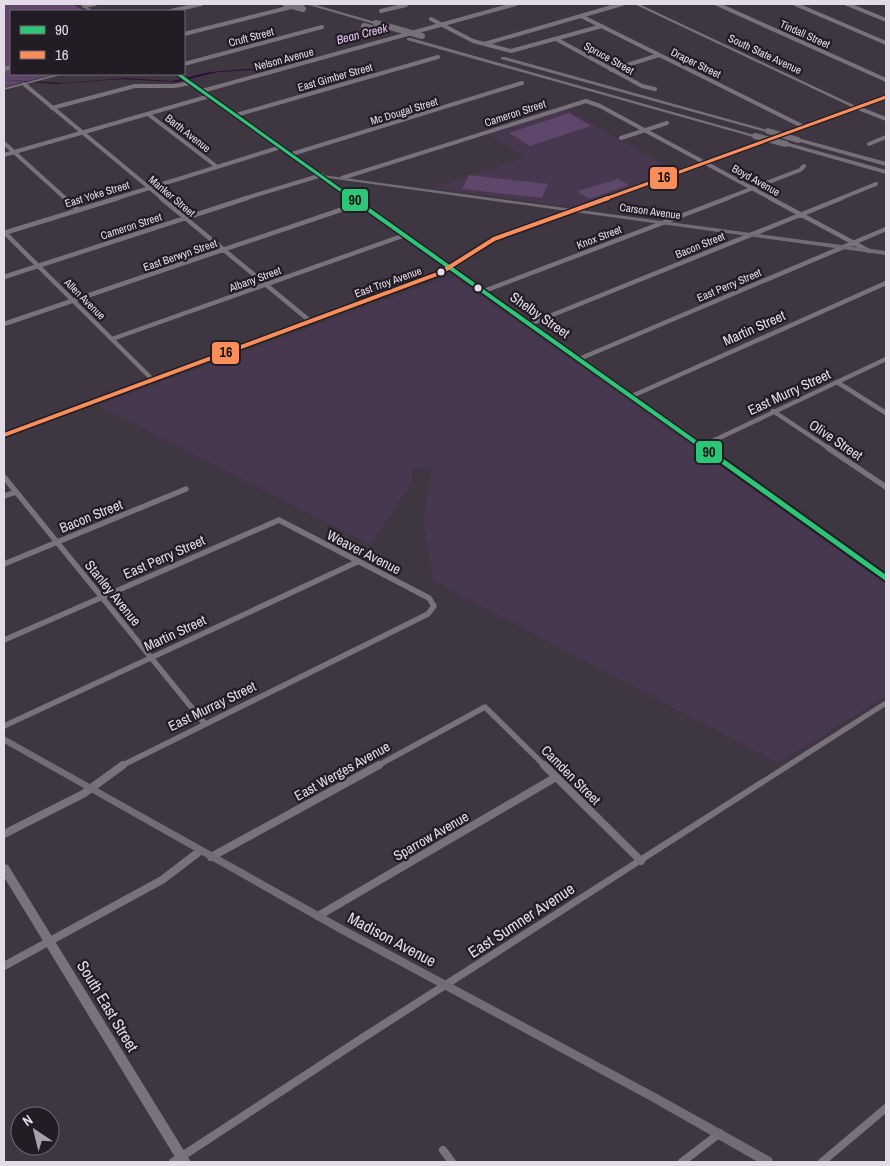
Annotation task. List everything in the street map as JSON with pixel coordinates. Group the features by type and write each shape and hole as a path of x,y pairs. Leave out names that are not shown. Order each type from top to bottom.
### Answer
{"highway":[{"path":"285,4 303,6 409,39 886,172"},
{"path":"308,4 886,164"}],"main road":[{"name":"Shelby Street","path":"180,75 886,578"},
{"name":"East Troy Avenue","path":"4,435 451,267 485,243 886,97"},
{"name":"Carson Avenue","path":"322,175 886,253"},
{"name":"Madison Avenue","path":"4,739 318,916 720,1133 768,1162"},
{"name":"South East Street","path":"4,868 180,1160"}],"street":[{"path":"83,5 95,4"},
{"path":"175,10 201,4"},
{"path":"381,11 405,4"},
{"name":"Nelson Avenue","path":"202,91 516,4"},
{"path":"484,44 622,4"},
{"name":"South State Avenue","path":"636,4 858,108 886,119"},
{"name":"Tindall Street","path":"716,4 886,80"},
{"path":"795,4 886,43"},
{"path":"847,4 886,20"},
{"path":"185,34 303,6"},
{"name":"Draper Street","path":"581,16 804,126"},
{"path":"431,18 468,39 515,51 602,26"},
{"name":"Cruft Street","path":"185,64 322,27"},
{"name":"Spruce Street","path":"556,39 642,86 655,89"},
{"path":"611,70 660,55"},
{"name":"East Gimber Street","path":"236,115 438,57"},
{"path":"4,89 58,75"},
{"path":"52,108 135,86 174,86 190,82"},
{"name":"Mc Dougal Street","path":"292,154 522,83"},
{"name":"Manker Street","path":"26,84 52,108 310,321"},
{"path":"4,155 210,96"},
{"name":"Boyd Avenue","path":"580,101 600,106 869,251"},
{"name":"Cameron Street","path":"342,178 580,101"},
{"name":"Barth Avenue","path":"148,114 216,166"},
{"path":"621,138 667,123"},
{"path":"870,144 886,137"},
{"path":"4,143 78,209"},
{"name":"East Yoke Street","path":"4,232 281,147"},
{"name":"Knox Street","path":"484,291 664,223 804,166"},
{"name":"Cameron Street","path":"4,277 322,175"},
{"name":"Bacon Street","path":"530,324 876,184"},
{"name":"East Berwyn Street","path":"4,324 361,203"},
{"name":"East Perry Street","path":"579,359 886,229"},
{"name":"Allen Avenue","path":"4,232 153,380"},
{"name":"Albany Street","path":"112,339 405,234"},
{"name":"Martin Street","path":"632,396 886,283"},
{"name":"East Murry Street","path":"702,446 886,359"},
{"path":"837,382 886,412"},
{"name":"Olive Street","path":"773,412 886,487"},
{"name":"Stanley Avenue","path":"4,477 150,658 206,724"},
{"name":"Bacon Street","path":"4,564 186,489"},
{"path":"4,496 16,492"},
{"name":"East Perry Street","path":"4,640 279,520"},
{"name":"Weaver Avenue","path":"279,520 429,598 434,606"},
{"name":"Martin Street","path":"4,726 357,562"},
{"name":"East Murray Street","path":"4,834 91,788 119,767 428,614 434,606"},
{"name":"East Sumner Avenue","path":"180,1160 446,984 886,703"},
{"name":"Camden Street","path":"484,707 641,861"},
{"name":"East Werges Avenue","path":"211,856 484,707"},
{"name":"Sparrow Avenue","path":"318,916 556,777"},
{"path":"4,966 162,880 200,850"},
{"path":"822,1162 886,1108"},
{"path":"682,1162 720,1133"},
{"path":"443,1150 452,1162"}],"shaded area":[{"path":"4,4 73,4 82,10 10,10 10,75 51,75 4,87"},
{"path":"270,69 218,72 177,82 121,79 56,84 4,80 64,83 125,78 172,81 210,72"},
{"path":"565,109 675,170 573,207 432,188 525,157 488,134"},
{"path":"569,113 591,126 530,146 509,133"},
{"path":"469,175 548,184 542,198 462,189"},
{"path":"618,179 629,185 589,199 577,191"},
{"path":"448,277 457,279 886,584 886,696 778,763 434,581 423,522 431,468 412,469 412,483 370,545 98,405"}],"transit line":[{"name":"90","path":"179,75 886,578"},
{"name":"16","path":"4,435 440,273 494,239 886,97"}],"water label":[{"name":"Bean Creek","path":"362,34"}]}
